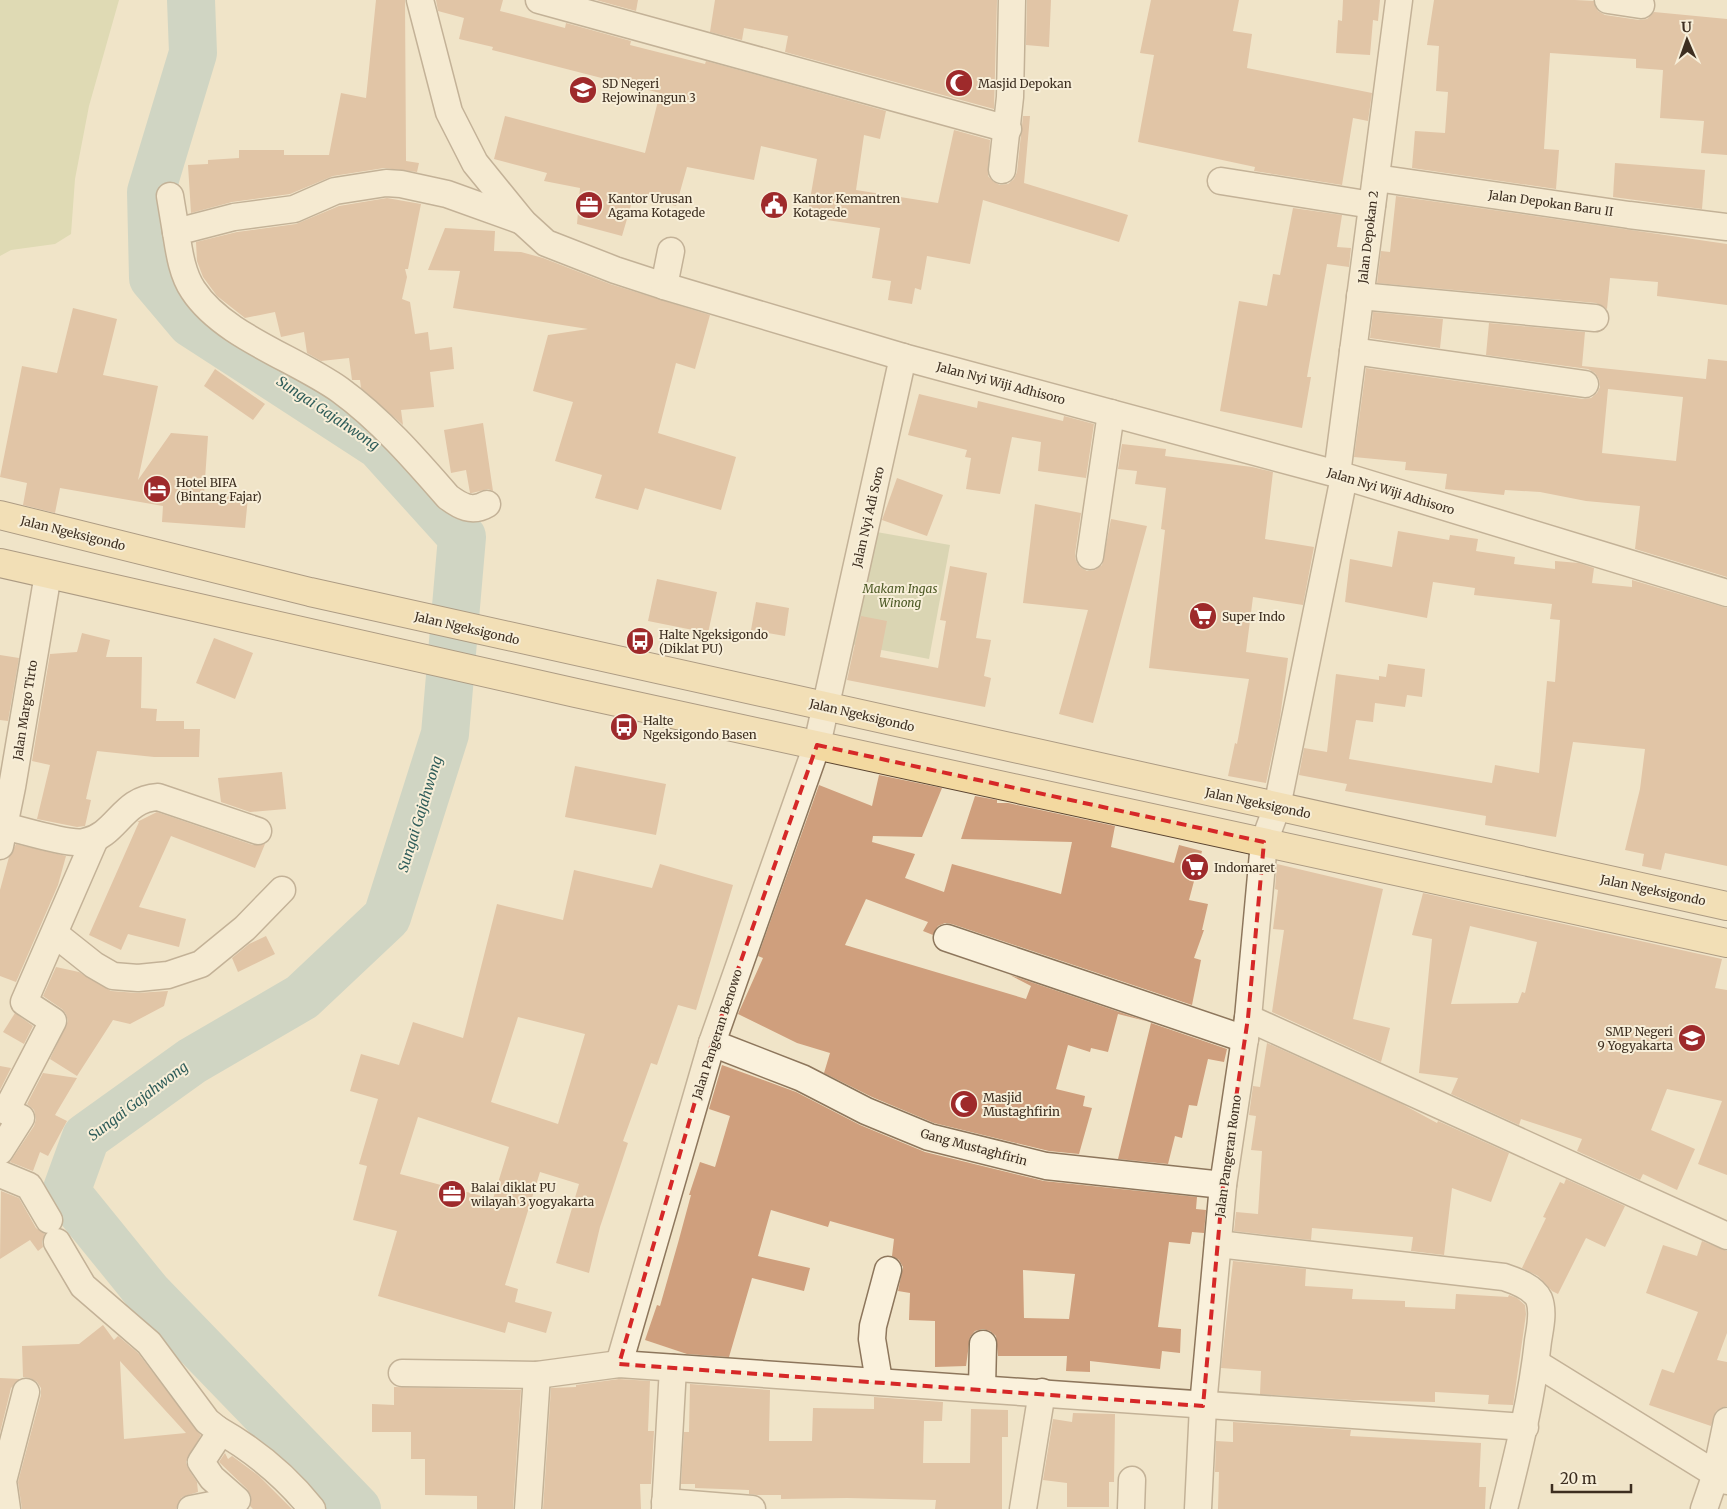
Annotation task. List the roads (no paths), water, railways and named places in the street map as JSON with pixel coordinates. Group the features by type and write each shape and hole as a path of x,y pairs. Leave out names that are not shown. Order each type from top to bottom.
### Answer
{"main road":[{"name":"Jalan Ngeksigondo","path":"0,515 310,592 588,655 1727,906"},
{"path":"0,563 576,693 1727,943"}],"street":[{"name":"Jalan Nyi Wiji Adhisoro","path":"420,0 449,112 475,163 523,222 546,243 614,270 664,286 903,357 1341,475 1727,593"},
{"path":"538,0 1008,129"},
{"path":"1002,170 1008,129 1012,0"},
{"name":"Jalan Depokan 2","path":"1277,807 1341,475 1360,296 1399,0"},
{"path":"1608,0 1641,5"},
{"name":"Jalan Depokan Baru II","path":"1376,178 1629,215 1727,226"},
{"path":"1221,181 1372,206"},
{"path":"176,232 234,217 294,209 335,191 386,183 401,184 447,194 523,222"},
{"path":"170,196 187,280 192,290 213,314 342,391 376,420 458,504 475,508 487,504"},
{"path":"664,286 671,251"},
{"path":"1360,296 1595,318"},
{"path":"1354,350 1585,384"},
{"name":"Jalan Nyi Adi Soro","path":"827,707 903,357"},
{"path":"1090,556 1111,413"},
{"name":"Jalan Margo Tirto","path":"2,836 9,750 48,574"},
{"name":"Jalan Pangeran Benowo","path":"619,1364 712,1043 817,745 827,707"},
{"path":"2,836 82,842 95,839 112,826 132,804 144,798 158,797 258,831"},
{"name":"Jalan Pangeran Romo","path":"1198,1509 1203,1406 1223,1186 1246,1029 1264,842 1277,807"},
{"path":"0,1151 21,1118 6,1110 53,1021 24,1002 95,839"},
{"path":"55,934 94,965 112,976 138,978 168,975 202,964 245,928 282,890"},
{"path":"947,938 1246,1029 1727,1236"},
{"name":"Gang Mustaghfirin","path":"712,1043 802,1078 866,1111 929,1137 1046,1166 1223,1186"},
{"path":"0,1174 29,1186 84,1286 149,1343 207,1421 249,1447 284,1477 312,1509"},
{"path":"1218,1244 1504,1277 1517,1281 1529,1289 1538,1298 1542,1312 1536,1363 1525,1427 1504,1509"},
{"path":"879,1382 872,1339 873,1326 888,1270"},
{"path":"982,1388 984,1344"},
{"path":"1536,1363 1721,1478"},
{"path":"402,1373 537,1375 619,1364 1525,1427"},
{"path":"673,1368 665,1506 752,1509"},
{"path":"528,1509 537,1375"},
{"path":"7,1509 1,1480 26,1392"},
{"path":"1023,1509 1042,1392"},
{"path":"1704,1509 1721,1478 1727,1422"},
{"path":"217,1428 218,1436 201,1462 212,1478 245,1504"},
{"path":"1131,1509 1132,1480"},
{"path":"191,1509 245,1504"}],"waterway":[{"name":"Sungai Gajahwong","path":"191,0 193,53 151,192 153,278 191,323 379,445 462,537 445,734 387,917 302,997 192,1061 86,1137 66,1192 148,1293 357,1509"}],"place":[{"name":"Masjid Depokan","path":"959,83"},
{"name":"SD Negeri Rejowinangun 3","path":"583,90"},
{"name":"Kantor Urusan Agama Kotagede","path":"589,205"},
{"name":"Kantor Kemantren Kotagede","path":"774,205"},
{"name":"Hotel BIFA (Bintang Fajar)","path":"157,489"},
{"name":"Super Indo","path":"1203,616"},
{"name":"Halte Ngeksigondo (Diklat PU)","path":"640,641"},
{"name":"Halte Ngeksigondo Basen","path":"624,727"},
{"name":"Indomaret","path":"1195,867"},
{"name":"SMP Negeri 9 Yogyakarta","path":"1692,1038"},
{"name":"Masjid Mustaghfirin","path":"964,1104"},
{"name":"Balai diklat PU wilayah 3 yogyakarta","path":"452,1194"}],"park label":[{"name":"Makam Ingas Winong","path":"900,595"}]}
